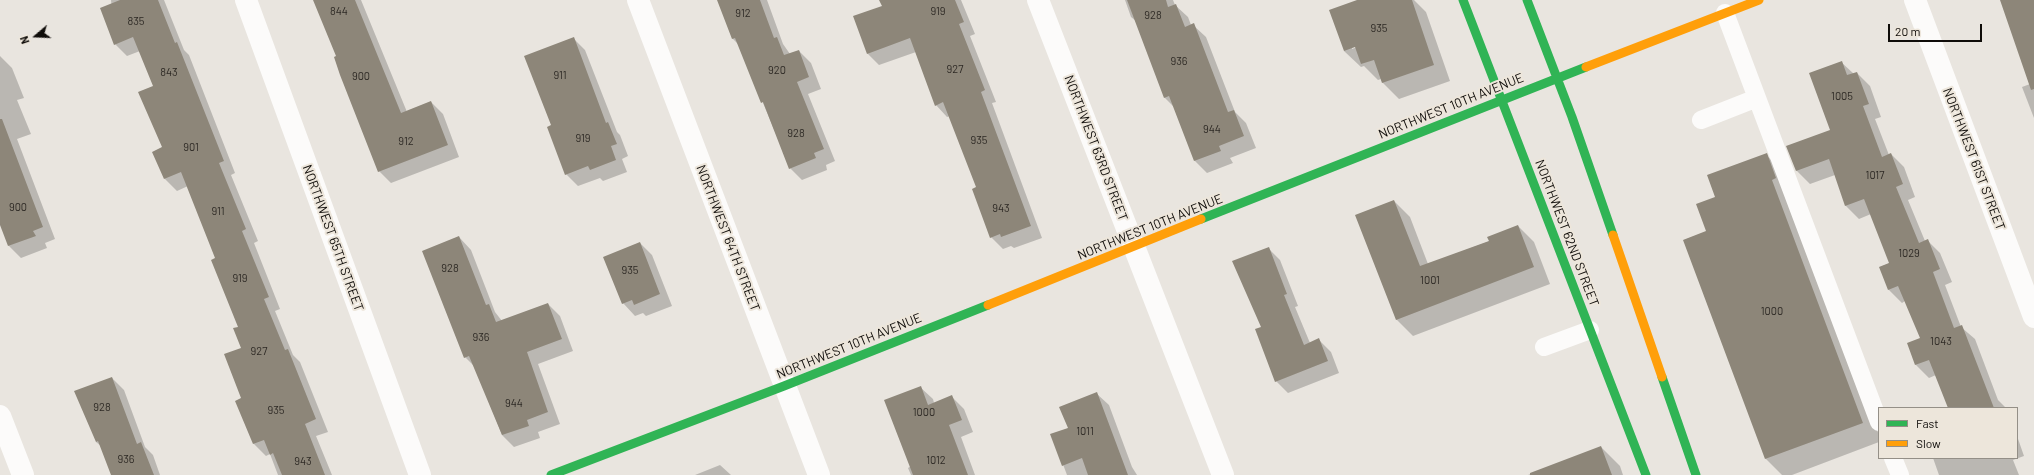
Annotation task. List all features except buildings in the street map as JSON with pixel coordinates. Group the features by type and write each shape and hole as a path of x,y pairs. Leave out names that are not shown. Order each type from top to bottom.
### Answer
{"street":[{"name":"NORTHWEST 65TH STREET","path":"246,0 420,475"},
{"name":"NORTHWEST 64TH STREET","path":"638,0 818,475"},
{"name":"NORTHWEST 63RD STREET","path":"1038,0 1223,475"},
{"name":"NORTHWEST 62ND STREET","path":"1463,0 1646,475"},
{"path":"1527,0 1558,78 1696,475"},
{"name":"NORTHWEST 10TH AVENUE","path":"551,475 784,386 1135,247 1502,99 1759,0"},
{"name":"NORTHWEST 61ST STREET","path":"1914,0 2034,317"},
{"path":"0,416 23,475"}],"lane":[{"path":"1725,13 1878,419"},
{"path":"1702,120 1757,98"},
{"path":"1544,347 1590,330"},
{"path":"1893,459 1900,475"}],"traffic: fast":[{"path":"1463,0 1646,475"},
{"path":"1527,0 1572,117 1613,235"},
{"path":"1201,219 1586,67"},
{"path":"551,475 784,386 988,305"},
{"path":"1662,377 1696,475"}],"traffic: slow":[{"path":"1586,67 1759,0"},
{"path":"988,305 1201,219"},
{"path":"1613,235 1662,377"}]}
